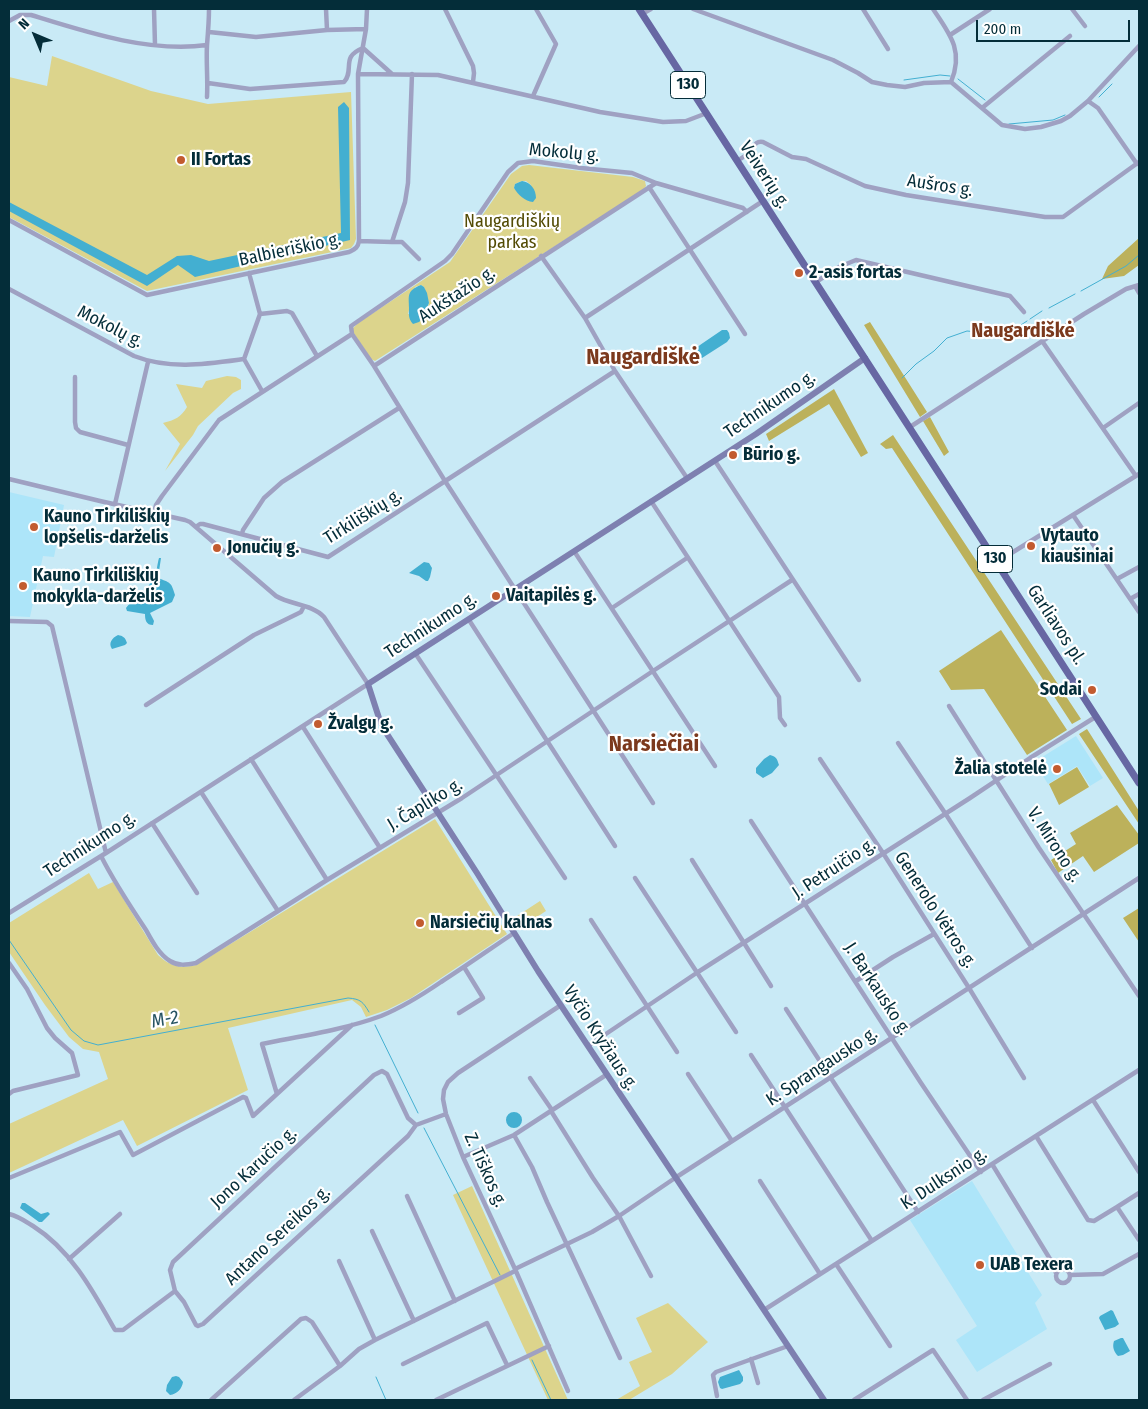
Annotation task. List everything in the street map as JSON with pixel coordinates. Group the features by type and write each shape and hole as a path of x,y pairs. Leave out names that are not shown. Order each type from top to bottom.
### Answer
{"main road":[{"name":"Veiverių g.","path":"641,11 736,161 865,358"},
{"name":"Garliavos pl.","path":"865,358 1139,782"}],"street":[{"path":"154,9 155,45"},
{"path":"206,96 208,83 207,45 209,9"},
{"path":"326,9 327,30"},
{"name":"Balbieriškio g.","path":"9,220 147,294 349,252 356,248 359,241 358,74 366,29 367,9"},
{"path":"445,9 473,66 473,82"},
{"path":"533,96 556,44 536,9"},
{"path":"641,11 651,9"},
{"path":"693,9 833,60 872,82 887,86 951,82 1002,125 1025,129 1061,121 1070,116 1088,101 1139,46"},
{"path":"863,9 888,49"},
{"path":"933,9 950,35 956,53 955,72 951,82"},
{"path":"950,35 990,9"},
{"path":"1072,9 1085,26"},
{"path":"9,21 20,15 31,15 99,35 155,45 194,47 207,45"},
{"path":"209,32 256,37 327,30 366,29"},
{"path":"982,108 1070,36"},
{"path":"208,83 250,89 344,82 347,78 349,60 354,51 363,48 392,74"},
{"path":"358,74 438,75 600,112 663,122 686,121 707,113"},
{"path":"392,242 408,184 412,74"},
{"path":"1088,101 1098,108 1138,163"},
{"name":"Aušros g.","path":"736,161 750,153 758,141 792,157 806,160 865,186 906,195 1045,217 1063,217 1138,163"},
{"name":"Mokolų g.","path":"352,334 351,326 446,261 508,172 518,164 534,161 632,173 656,183 742,208 747,212"},
{"name":"Aukštažio g.","path":"374,366 656,183"},
{"path":"649,187 745,334"},
{"path":"585,318 763,201"},
{"path":"359,241 402,242 419,259"},
{"path":"541,256 585,318 615,371 688,478"},
{"path":"816,282 856,260 1010,296 1024,312"},
{"path":"249,273 260,314 244,359 262,391"},
{"path":"910,427 1126,289 1137,286 1139,293"},
{"name":"Mokolų g.","path":"9,289 148,362 190,366 244,359"},
{"path":"260,314 287,311 292,313 317,356"},
{"path":"154,512 162,496 219,420 352,334 374,366 444,481 653,803"},
{"path":"997,562 1138,475 1042,342"},
{"name":"Technikumo g.","path":"9,914 715,461 865,358"},
{"path":"115,504 148,362"},
{"name":"Tirkiliškių g.","path":"9,479 154,512 185,520 196,526 203,524 328,557 615,371"},
{"path":"75,377 76,428 80,432 128,445"},
{"path":"1103,428 1139,403"},
{"path":"242,534 264,498 280,483 399,408"},
{"path":"715,461 859,680"},
{"path":"651,501 779,697 780,718 785,725"},
{"path":"1073,515 1139,612"},
{"path":"196,526 276,596 282,600 317,610 324,617 368,684"},
{"path":"574,551 716,766"},
{"path":"612,608 687,558"},
{"path":"1117,579 1139,567"},
{"name":"J. Čapliko g.","path":"9,620 47,622 52,626 103,855 128,903 161,954 171,962 188,965 196,963 497,776 792,580"},
{"path":"1130,599 1139,594"},
{"path":"146,705 254,635 301,612 304,606"},
{"path":"469,620 615,846"},
{"path":"415,654 565,878"},
{"name":"Vyčio Kryžiaus g.","path":"368,684 378,718 385,731 606,1075 824,1400"},
{"name":"V. Mirono g.","path":"949,706 1084,915 1139,996"},
{"name":"J. Petruičio g.","path":"588,1046 698,972 1097,716"},
{"path":"303,727 380,848"},
{"path":"898,743 1032,948"},
{"name":"Generolo Vėtros g.","path":"820,759 883,853 1024,1078"},
{"path":"251,760 327,880"},
{"path":"200,792 278,911"},
{"name":"J. Barkausko g.","path":"751,821 981,1172"},
{"path":"152,823 198,893"},
{"path":"692,860 771,986"},
{"path":"635,878 736,1032"},
{"name":"K. Sprangausko g.","path":"294,1400 340,1366 359,1349 568,1244 619,1216 1139,878"},
{"path":"591,920 677,1052"},
{"path":"277,1094 262,1044 352,1025 381,1016 404,1005 514,933"},
{"path":"856,982 893,957 934,934"},
{"path":"9,963 27,989 47,1028 72,1053 78,1075 13,1091 9,1094"},
{"path":"460,1013 483,998 464,967"},
{"name":"Z. Tiškos g.","path":"561,1005 458,1073 448,1082 444,1090 443,1100 446,1114 463,1157 568,1391"},
{"path":"786,1009 918,1212"},
{"path":"9,1178 120,1132 133,1155 243,1097 246,1098 253,1116 352,1025"},
{"path":"751,1055 872,1241"},
{"name":"K. Dulksnio g.","path":"764,1310 1139,1070"},
{"name":"Jono Karučio g.","path":"174,1291 170,1270 174,1262 374,1075 382,1071 387,1074 408,1118 416,1125"},
{"path":"688,1074 732,1141"},
{"path":"463,1157 514,1135 606,1075"},
{"path":"530,1078 619,1216 651,1276"},
{"path":"1093,1100 1139,1172"},
{"path":"416,1125 446,1114"},
{"name":"Antano Sereikos g.","path":"174,1291 184,1302 196,1325 203,1324 408,1136 416,1125"},
{"path":"514,1135 532,1167 620,1358"},
{"path":"1036,1136 1088,1220 1094,1221 1139,1193"},
{"path":"992,1164 1050,1259 1056,1274 1056,1280 1062,1284 1068,1281 1070,1274"},
{"path":"760,1181 820,1274"},
{"path":"407,1196 455,1301"},
{"path":"1117,1207 1139,1240"},
{"path":"9,1214 18,1217 48,1236 59,1246 96,1296 115,1330 123,1330 174,1291"},
{"path":"69,1259 120,1214"},
{"path":"372,1231 414,1321"},
{"path":"1050,1259 1070,1274 1103,1274 1139,1254"},
{"path":"339,1261 375,1340"},
{"path":"836,1264 890,1346"},
{"path":"1056,1274 1059,1270 1063,1269"},
{"path":"212,1400 301,1319 306,1318 312,1322 340,1366"},
{"path":"403,1364 487,1324 507,1366"},
{"path":"436,1400 549,1346"},
{"path":"717,1396 714,1376 716,1372 788,1346"},
{"path":"854,1400 933,1350 967,1400"},
{"path":"751,1359 758,1383"},
{"path":"983,1400 1050,1364"}],"shaded area":[{"path":"344,102 349,108 350,240 195,277 178,265 147,286 9,211 9,202 147,275 177,256 191,255 209,261 341,233 338,107"},
{"path":"522,181 528,183 534,189 536,198 533,202 522,197 514,188 515,184"},
{"path":"1139,238 1139,265 1124,276 1102,279 1108,266"},
{"path":"421,285 427,293 429,303 425,316 419,322 413,324 409,316 409,294 413,289"},
{"path":"870,322 927,412 920,417 864,325"},
{"path":"722,330 727,330 729,333 730,338 727,342 702,358 697,358 694,355 693,351"},
{"path":"834,389 868,453 861,457 829,404 769,441 766,434"},
{"path":"930,417 949,452 944,456 923,421"},
{"path":"893,435 1081,719 1072,724 892,448 886,449 880,444"},
{"name":"Kauno Tirkiliškių lopšelis-darželis","path":"9,492 64,505 54,557 43,556 30,617 9,616"},
{"path":"159,558 161,558 158,578 170,583 175,595 172,602 150,613 154,621 153,625 151,625 146,622 145,614 127,611 126,608 152,582"},
{"path":"424,562 429,563 432,568 428,581 409,573"},
{"path":"1001,630 1067,730 1027,755 984,689 951,690 939,671"},
{"path":"118,635 124,637 127,643 112,649 111,641"},
{"path":"1087,729 1139,811 1139,824 1079,734"},
{"path":"1076,736 1103,778 1090,786 1077,766 1048,784 1034,762"},
{"path":"770,755 776,759 779,765 772,773 763,778 756,773 756,768"},
{"path":"1077,767 1089,787 1059,805 1049,784"},
{"path":"1117,805 1139,835 1139,843 1094,872 1083,856 1058,873 1051,860 1076,844 1070,833"},
{"path":"1139,908 1139,942 1123,918"},
{"path":"514,1112 522,1120 514,1128 506,1120"},
{"path":"972,1181 1042,1295 1035,1303 1047,1329 977,1372 956,1340 977,1326 910,1220"},
{"path":"22,1203 25,1203 41,1214 48,1212 50,1214 42,1222 39,1222 20,1208"},
{"path":"1111,1310 1119,1324 1105,1330 1099,1318"},
{"path":"1123,1338 1130,1351 1118,1356 1115,1353 1113,1343"},
{"path":"739,1370 743,1377 743,1381 740,1384 720,1388 718,1382 720,1377"},
{"path":"176,1376 183,1382 177,1392 170,1395 166,1391 167,1385 172,1377"}],"green space":[{"name":"II Fortas","path":"52,56 151,91 208,104 351,92 356,239 354,244 351,248 147,291 9,217 9,77 47,86"},
{"name":"Naugardiškių parkas","path":"529,165 633,177 645,181 646,186 643,190 375,361 371,359 353,332 353,328 450,262 511,174 522,166","holes":["526,181 531,185 529,201 514,188 515,184","421,285 424,287 429,303 425,316 408,314 415,287"]},
{"path":"227,376 236,377 241,380 241,389 233,393 198,426 165,471 180,444 163,423 177,418 187,407 176,384 202,388 206,381"},
{"path":"435,819 507,934 411,998 387,1010 366,1017 361,1007 352,1000 228,1028 248,1090 137,1146 123,1120 9,1173 9,1124 108,1079 99,1052 83,1049 69,1037 9,952 9,923 89,873 98,889 113,882 158,955 175,966 196,965"},
{"path":"540,901 546,911 523,926 517,916"},
{"path":"472,1186 568,1400 548,1400 453,1195"},
{"path":"668,1303 708,1342 672,1374 629,1400 616,1400 640,1386 629,1362 652,1352 636,1318"}],"waterway":[{"path":"904,80 940,75 950,76"},
{"path":"958,79 985,100"},
{"path":"1099,97 1112,84"},
{"path":"1009,124 1053,120 1065,115"},
{"path":"1081,291 1126,266 1139,255"},
{"path":"1049,308 1075,294"},
{"path":"1030,319 1042,311"},
{"path":"902,378 947,338 967,331 988,333 1021,325 1027,321"},
{"name":"M-2","path":"9,940 71,1030 84,1041 98,1045 348,998 361,1002 369,1012"},
{"name":"M-2","path":"375,1025 418,1113"},
{"name":"M-2","path":"424,1128 500,1275"},
{"name":"M-2","path":"532,1360 551,1400"},
{"name":"M-2","path":"376,1377 386,1400"}],"place":[{"name":"II Fortas","path":"181,160"},
{"name":"2-asis fortas","path":"799,273"},
{"name":"Būrio g.","path":"733,455"},
{"name":"Kauno Tirkiliškių lopšelis-darželis","path":"34,527"},
{"name":"Vytauto kiaušiniai","path":"1031,546"},
{"name":"Jonučių g.","path":"217,548"},
{"name":"Kauno Tirkiliškių mokykla-darželis","path":"23,586"},
{"name":"Vaitapilės g.","path":"496,596"},
{"name":"Sodai","path":"1092,690"},
{"name":"Žvalgų g.","path":"318,724"},
{"name":"Žalia stotelė","path":"1057,769"},
{"name":"Narsiečių kalnas","path":"420,923"},
{"name":"UAB Texera","path":"980,1265"}],"district":[{"name":"Naugardiškė","path":"1023,331"},
{"name":"Naugardiškė","path":"643,358"},
{"name":"Narsiečiai","path":"654,745"}]}
